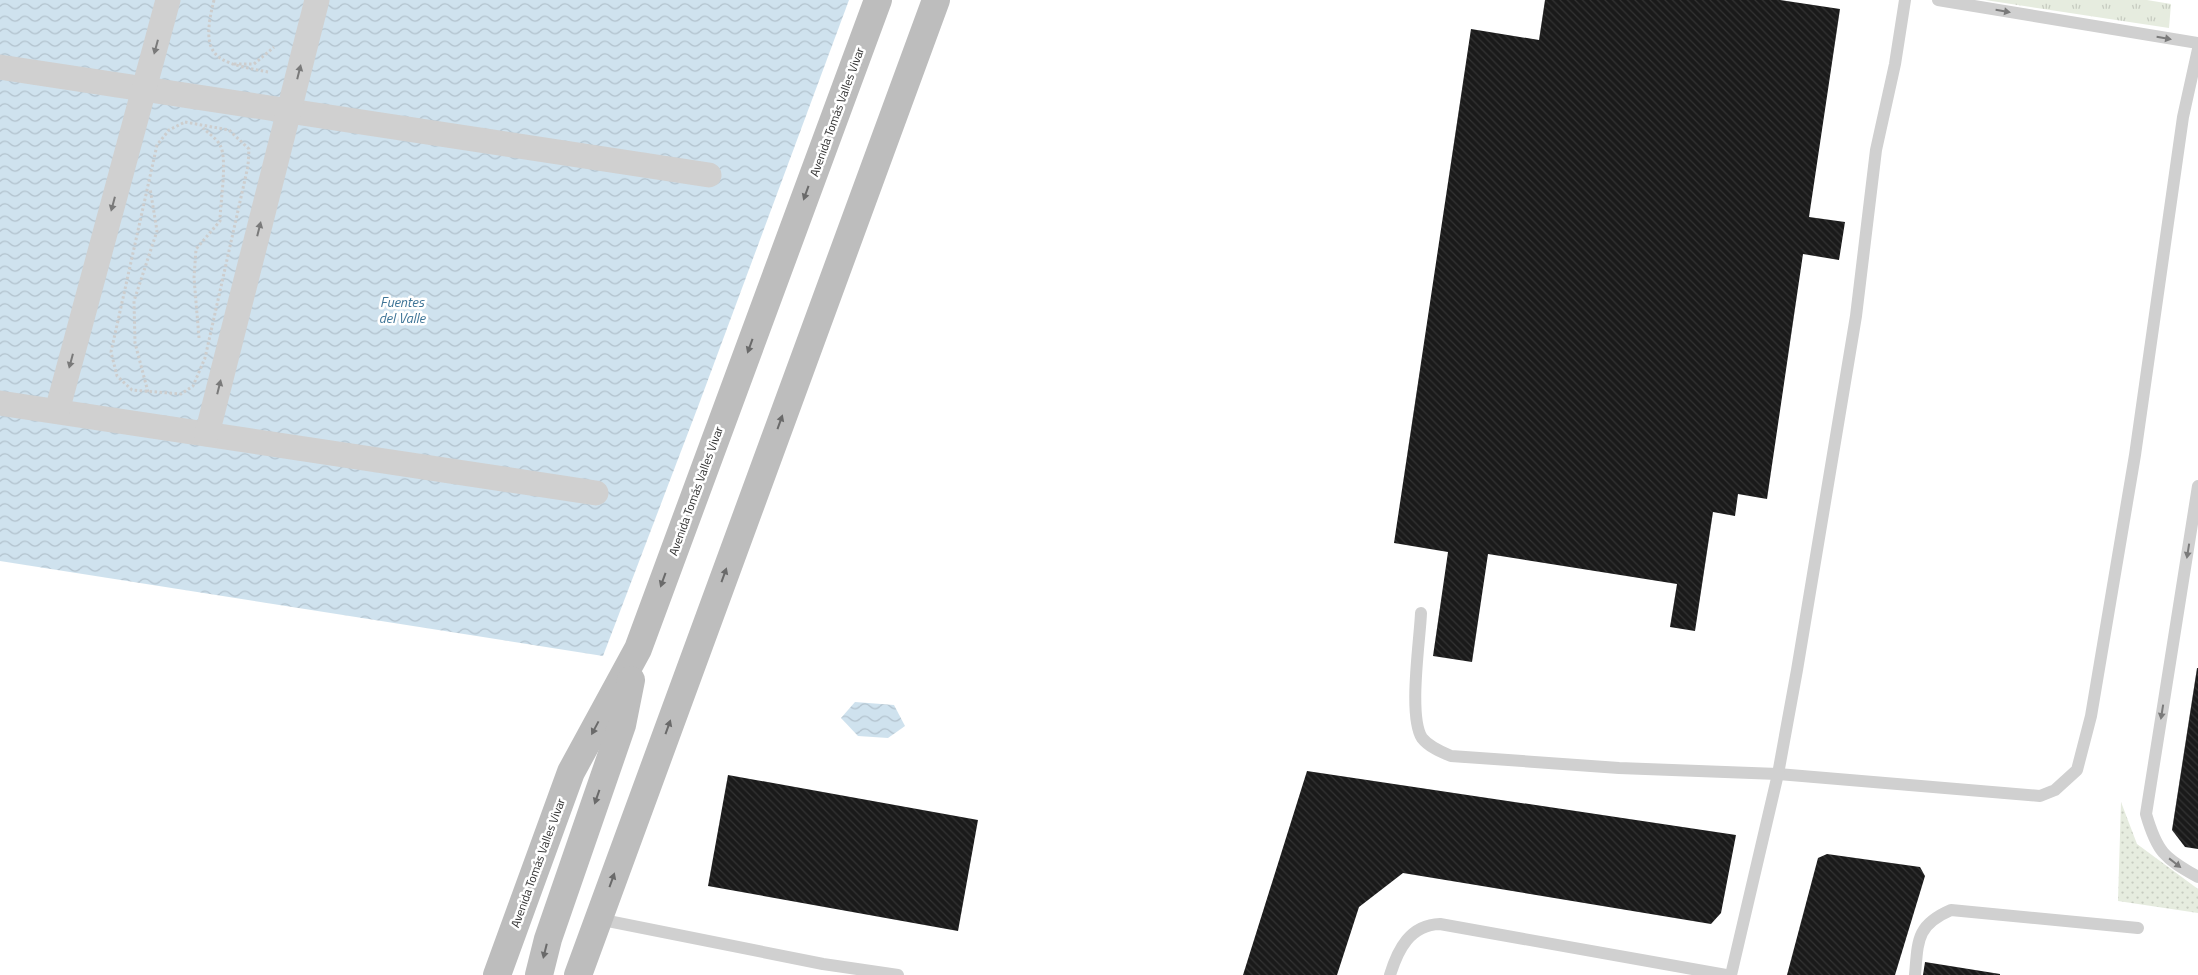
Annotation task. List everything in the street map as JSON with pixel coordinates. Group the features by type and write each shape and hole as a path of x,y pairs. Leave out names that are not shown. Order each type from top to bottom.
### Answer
{"street":[{"path":"57,411 168,0"},
{"path":"207,434 318,0"},
{"name":"Avenida Tomás Valles Vivar","path":"497,975 572,772 638,649 878,0"},
{"path":"578,975 936,0"},
{"path":"0,67 709,175"},
{"path":"0,403 596,493"},
{"path":"539,975 548,939 622,725 638,649"}],"lane":[{"path":"1731,975 1778,774 1856,316 1876,150 1895,64 1905,0"},
{"path":"1938,0 2198,43"},
{"path":"1421,613 1415,718 1422,738 1434,749 1451,756 1619,768 1778,774 2040,796 2055,790 2077,770 2092,716 2135,455 2183,117 2198,49"},
{"path":"2198,486 2146,814 2154,843 2174,863 2198,877"},
{"path":"1915,975 1918,945 1923,930 1933,917 1951,910 2138,928"},
{"path":"598,919 823,964 898,975"},
{"path":"1390,975 1395,959 1411,934 1426,925 1440,924 1726,975"}],"path":[{"path":"214,0 207,26 212,51 228,64 269,72 274,69"},
{"path":"228,64 254,64 276,45"},
{"path":"185,122 199,124 229,130 249,148 248,166 201,367 193,386 181,394 132,390 117,376 111,352 157,145 169,130 185,122"},
{"path":"199,124 220,146 224,174 220,196 220,221 196,249 194,278 199,342"},
{"path":"148,392 135,342 134,301 157,231 149,182"},
{"path":"200,359 201,367"}],"green space":[{"path":"1985,0 2147,0 2171,4 2169,28"},
{"path":"2121,802 2137,844 2198,889 2198,913 2118,901"}],"water":[{"name":"Fuentes del Valle","path":"0,0 849,0 603,656 0,561"},
{"path":"855,702 894,705 905,726 888,738 858,736 841,718"}],"building":[{"path":"1545,0 1780,0 1840,9 1809,217 1845,222 1839,260 1803,254 1767,499 1738,494 1735,516 1713,512 1695,631 1670,627 1677,584 1488,554 1472,662 1433,656 1448,552 1394,543 1471,29 1539,40"},
{"path":"2197,668 2198,849 2185,847 2172,830"},
{"path":"1307,771 1736,835 1721,913 1711,924 1403,873 1359,907 1337,975 1243,975"},
{"path":"728,775 978,820 958,931 708,886"},
{"path":"1827,854 1920,867 1925,876 1895,975 1787,975 1818,858"},
{"path":"1925,962 2000,974 2000,975 1923,975"}]}
